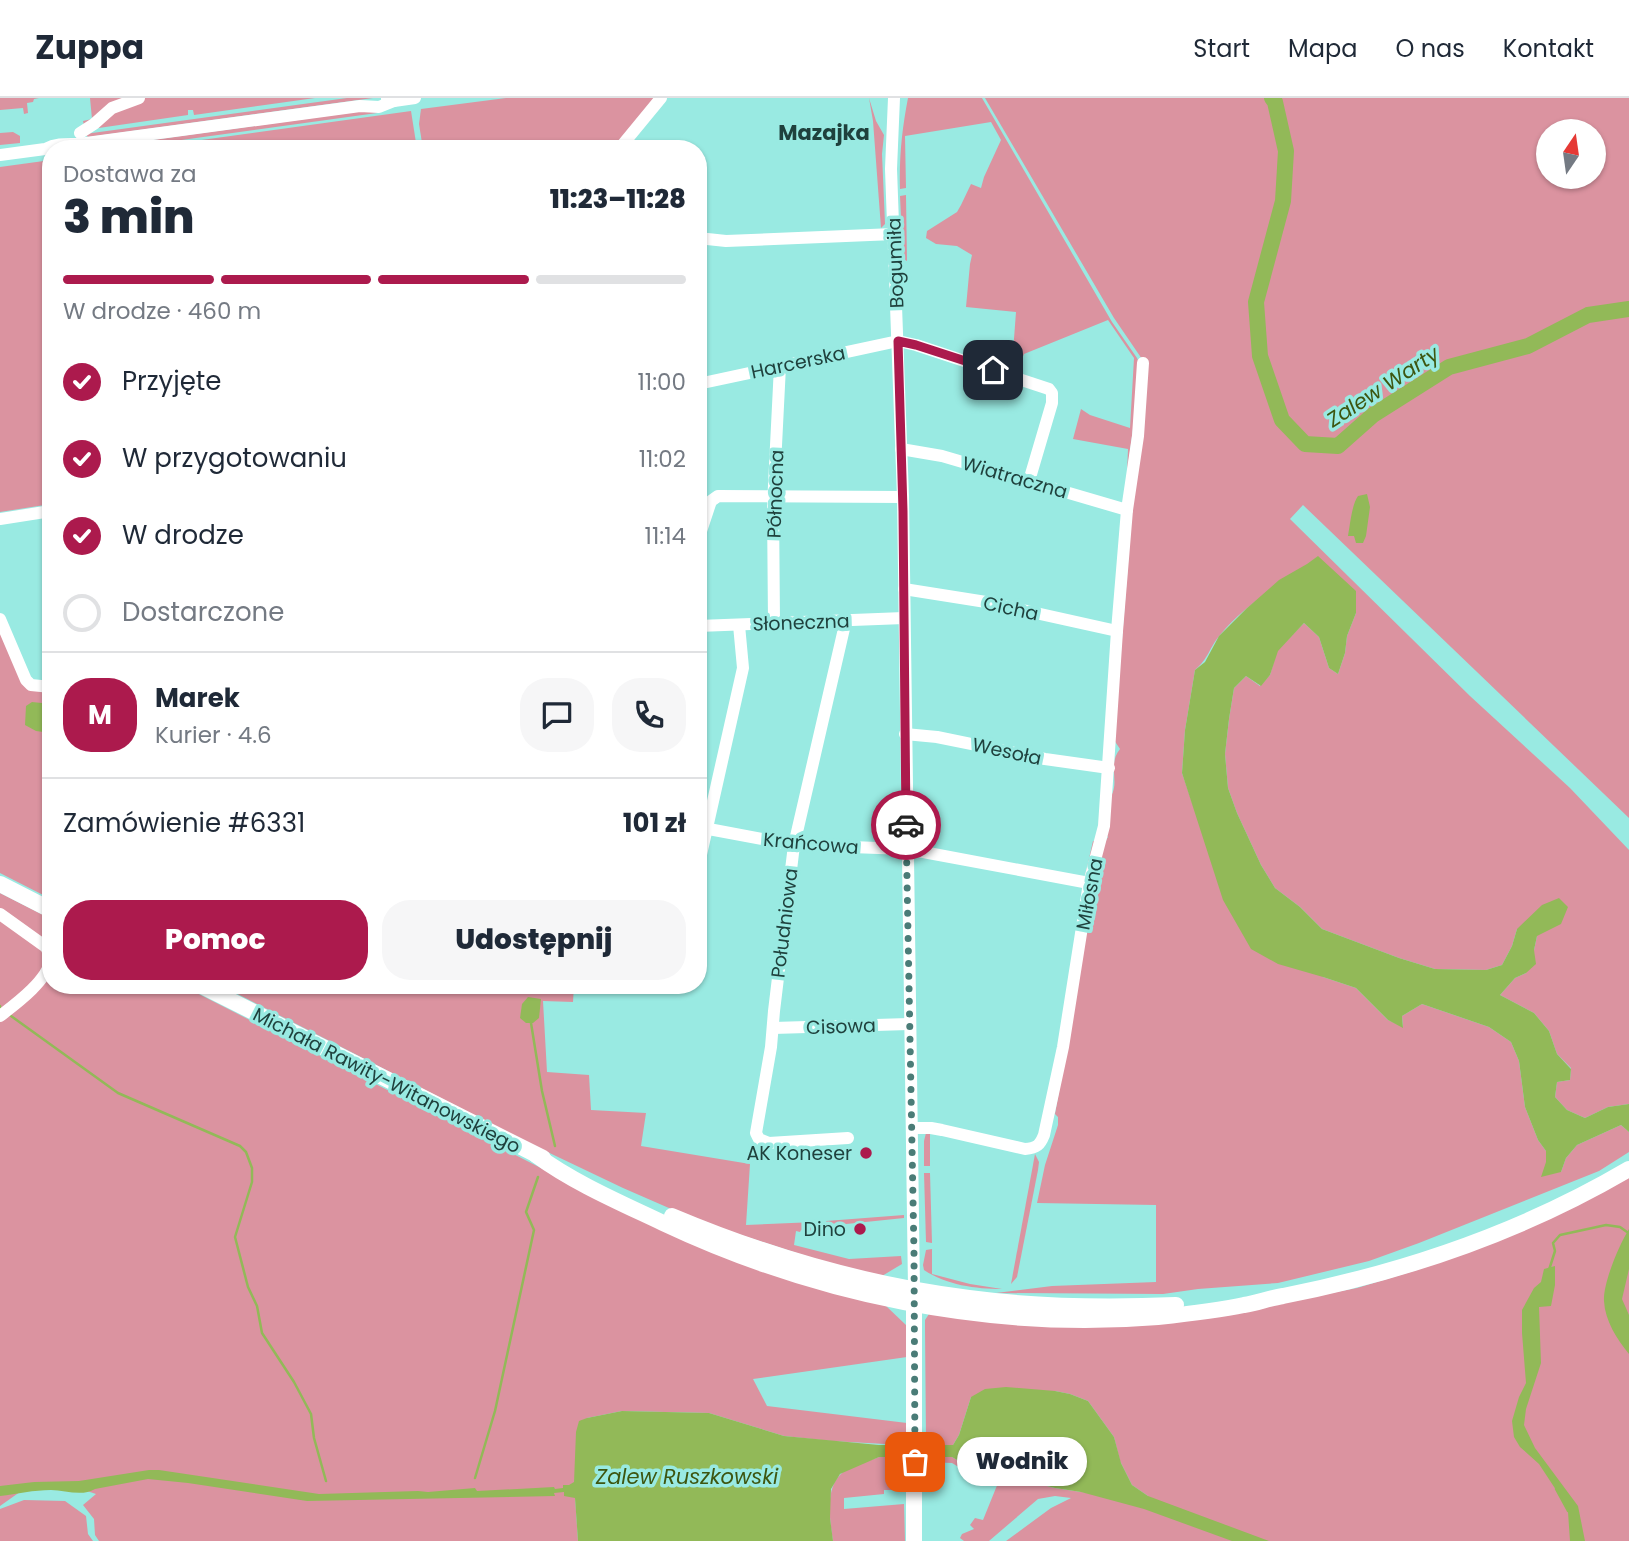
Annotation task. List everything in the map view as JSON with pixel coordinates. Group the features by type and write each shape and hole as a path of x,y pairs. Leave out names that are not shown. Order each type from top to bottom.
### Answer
{"main road":[{"path":"0,884 42,905"},
{"name":"Michała Rawity-Witanowskiego","path":"218,994 536,1155 551,1166 679,1231 766,1266 827,1284 914,1296 1047,1305 1174,1305 1273,1298"},
{"path":"1273,1298 1356,1280 1472,1244 1547,1213 1629,1169"},
{"name":"Michała Rawity-Witanowskiego","path":"914,1296 971,1312 1099,1320 1156,1317 1244,1306 1273,1298"},
{"name":"Bogumiła","path":"914,1296 914,1541"}],"street":[{"path":"77,140 112,108 139,98"},
{"path":"73,140 360,106 375,107 383,106 394,99 415,98"},
{"path":"626,140 661,98"},
{"name":"Bogumiła","path":"896,98 891,148 904,589 914,1296"},
{"path":"0,155 42,150"},
{"path":"707,239 726,241 894,234"},
{"path":"898,341 1049,389 1052,403 1030,481"},
{"name":"Harcerska","path":"707,382 898,341"},
{"name":"Miłosna","path":"912,1128 931,1128 1034,1149 1040,1144 1047,1124 1063,1047 1089,883 1104,826 1127,510 1138,436 1143,363"},
{"name":"Północna","path":"774,622 774,496 780,366"},
{"name":"Wiatraczna","path":"901,449 942,456 1127,510"},
{"path":"707,513 711,501 718,496 902,497"},
{"path":"0,519 42,512"},
{"name":"Cicha","path":"904,589 986,602 1117,631"},
{"name":"Słoneczna","path":"707,626 904,618"},
{"path":"0,619 24,676 32,685 42,686"},
{"name":"Południowa","path":"846,620 794,845 771,1047 756,1136 769,1143 848,1138"},
{"path":"707,808 743,668 739,625"},
{"name":"Wesoła","path":"905,734 937,737 1045,759 1109,768"},
{"name":"Krańcowa","path":"707,829 794,845 907,849 1089,883"},
{"path":"0,915 42,944"},
{"path":"0,1016 42,978"},
{"name":"Cisowa","path":"773,1028 909,1024"}],"shaded area":[{"path":"0,98 39,98 27,103 28,113 24,114 23,108 0,110"},
{"path":"90,98 315,98 194,115 193,110 188,110 188,115 85,130 83,121 92,119"},
{"path":"347,98 373,98 88,137 85,134"},
{"path":"506,98 656,98 621,140 422,140 419,124 421,109"},
{"path":"869,98 876,121 884,135 882,154 885,224 881,228 873,121"},
{"path":"908,98 982,98 1112,322 1137,358 1140,377 1127,473 1128,449 1073,439 1081,409 1090,415 1130,428 1134,358 1108,320 1024,354 1016,374 1006,370 1013,352 1016,312 966,307 972,255 957,246 936,244 926,238 927,231 957,212 971,184 981,188 1001,140 991,122 905,136 906,188 900,189 901,143"},
{"path":"985,98 1629,98 1629,818 1303,505 1290,519 1470,696 1570,788 1629,850 1629,1104 1608,1107 1585,1118 1567,1110 1555,1097 1557,1082 1570,1080 1571,1068 1557,1054 1549,1031 1534,1013 1500,995 1515,978 1526,973 1537,936 1517,929 1502,965 1486,970 1435,969 1322,929 1300,907 1275,888 1261,865 1228,788 1225,754 1234,688 1246,676 1260,686 1270,675 1277,651 1304,623 1319,637 1329,668 1338,674 1347,636 1356,613 1318,557 1266,593 1230,623 1195,670 1185,730 1182,773 1196,814 1323,977 1356,988 1388,1020 1403,1027 1402,1016 1422,1004 1489,1027 1511,1042 1519,1061 1525,1107 1538,1140 1546,1151 1546,1162 1561,1172 1566,1158 1577,1145 1621,1125 1629,1132 1629,1152 1599,1171 1419,1243 1369,1261 1278,1283 1163,1294 996,1293 1052,1286 1156,1282 1156,1205 1037,1203 1045,1165 1058,1125 1058,1117 1055,1114 1087,919 1099,879 1085,876 1093,841 1105,842 1108,837 1106,835 1114,785 1114,761 1120,749 1114,740 1144,362 1114,318"},
{"path":"377,109 377,113 181,140 151,140"},
{"path":"411,111 416,140 201,140"},
{"path":"13,132 20,136 20,143 0,145 0,133"},
{"path":"42,161 42,505 0,512 0,167"},
{"path":"906,195 907,261 903,259 900,196"},
{"path":"0,626 23,681 42,687 42,894 0,873"},
{"path":"0,893 42,914 42,943 0,912"},
{"path":"0,918 42,947 42,994 199,994 584,1190 885,1305 906,1325 907,1357 753,1379 767,1406 907,1423 907,1439 903,1440 903,1445 784,1436 709,1413 622,1411 587,1418 574,1482 578,1541 99,1541 95,1535 94,1519 83,1505 96,1494 34,1482 0,1506"},
{"path":"238,994 573,994 573,1002 543,1001 547,1072 589,1075 591,1110 646,1113 641,1146 750,1164 746,1225 815,1222 813,1235 811,1232 796,1231 794,1245 849,1259 901,1256 902,1264 877,1279 701,1222 537,1147"},
{"path":"926,1133 930,1133 930,1166 924,1166"},
{"path":"1035,1154 1039,1162 1038,1170 1017,1277 1011,1284"},
{"path":"924,1173 930,1173 932,1243 926,1242"},
{"path":"1629,1177 1629,1541 1006,1541 1051,1508 1071,1498 1055,1496 1038,1499 989,1541 964,1541 960,1538 962,1534 974,1529 970,1525 975,1518 983,1520 998,1483 962,1474 962,1469 952,1463 929,1462 929,1457 952,1457 974,1470 1055,1488 1148,1496 1132,1485 1120,1461 1114,1437 1088,1401 1070,1394 1055,1391 971,1397 959,1435 953,1445 930,1445 929,1440 926,1440 925,1329 925,1320 929,1314 1274,1304 1357,1288 1417,1270"},
{"path":"904,1215 904,1218 827,1226 826,1221"},
{"path":"932,1249 932,1274 1002,1289 961,1285 942,1279 933,1275 924,1270 926,1250"},
{"path":"879,1457 903,1457 903,1462 907,1462 906,1492 884,1490 884,1494 844,1498 844,1509 904,1504 905,1541 833,1541 830,1498 835,1483 846,1470"},
{"path":"24,1500 65,1501 86,1516 88,1534 93,1541 0,1541 0,1509"}],"water":[{"path":"1367,494 1370,507 1366,536 1363,543 1356,543 1354,536 1348,536 1353,509 1358,496"},
{"path":"1318,556 1356,591 1356,613 1347,636 1345,653 1338,674 1329,668 1319,637 1304,623 1278,651 1270,675 1261,686 1246,676 1234,688 1225,754 1228,788 1237,813 1275,888 1300,907 1322,929 1435,969 1486,970 1502,965 1517,929 1542,905 1559,898 1568,907 1561,924 1537,936 1534,950 1536,964 1515,978 1500,995 1534,1013 1549,1031 1557,1054 1571,1069 1570,1080 1557,1082 1555,1097 1567,1110 1585,1118 1608,1107 1629,1104 1629,1132 1621,1125 1577,1145 1566,1158 1561,1172 1541,1177 1546,1151 1538,1140 1525,1107 1519,1061 1511,1042 1489,1027 1422,1004 1402,1016 1403,1028 1388,1020 1356,988 1278,964 1251,949 1223,900 1182,773 1185,730 1195,670 1205,662 1219,636 1246,609 1279,580"},
{"path":"32,702 42,703 42,732 25,725 26,706"},
{"path":"528,997 541,999 539,1018 533,1023 526,1023 520,1018 522,1004"},
{"path":"1629,1229 1629,1269 1622,1299 1629,1315 1629,1354 1612,1329 1604,1293 1612,1264"},
{"path":"1555,1266 1551,1306 1539,1307 1541,1363 1526,1409 1524,1425 1535,1448 1578,1506 1585,1541 1570,1541 1568,1512 1539,1464 1520,1447 1514,1437 1512,1421 1526,1383 1522,1310 1534,1288 1541,1282 1544,1269"},
{"name":"Zalew Ruszkowski","path":"1006,1387 1055,1391 1088,1401 1114,1437 1121,1463 1132,1485 1148,1496 1269,1541 1232,1541 1144,1509 1081,1492 974,1470 952,1457 879,1457 840,1474 831,1489 830,1518 833,1541 578,1541 575,1498 564,1496 564,1492 554,1493 555,1496 307,1501 148,1479 85,1493 45,1490 0,1496 0,1486 79,1481 149,1470 319,1494 428,1492 475,1488 477,1491 555,1489 574,1482 576,1432 579,1421 587,1418 622,1411 709,1413 784,1436 879,1445 953,1445 959,1435 971,1397 985,1389"}],"pier":[{"path":"929,1441 929,1460 903,1460 903,1442"}],"waterway":[{"name":"Zalew Warty","path":"1272,98 1286,151 1283,201 1256,302 1260,356 1282,420 1305,444 1338,446 1373,415 1449,367 1528,346 1588,315 1629,309"},
{"path":"11,1016 118,1093 240,1146 246,1152 252,1168 252,1182 235,1237 248,1287 257,1306 262,1333 311,1414 314,1438 326,1481"},
{"path":"531,1023 542,1091 555,1146"},
{"path":"475,1478 495,1411 534,1230 526,1212 538,1177"},
{"path":"1549,1270 1555,1251 1553,1243 1560,1235 1606,1225 1620,1227 1627,1232"},
{"path":"1556,1489 1568,1511"}],"way so far":[{"path":"906,825 915,1462"}],"place":[{"name":"AK Koneser","path":"866,1153"},
{"name":"Dino","path":"860,1229"},
{"name":"Wodnik","path":"915,1462"}],"district":[{"name":"Mazajka","path":"824,133"}],"route":[{"path":"906,825 903,511 898,341 993,370"}]}
